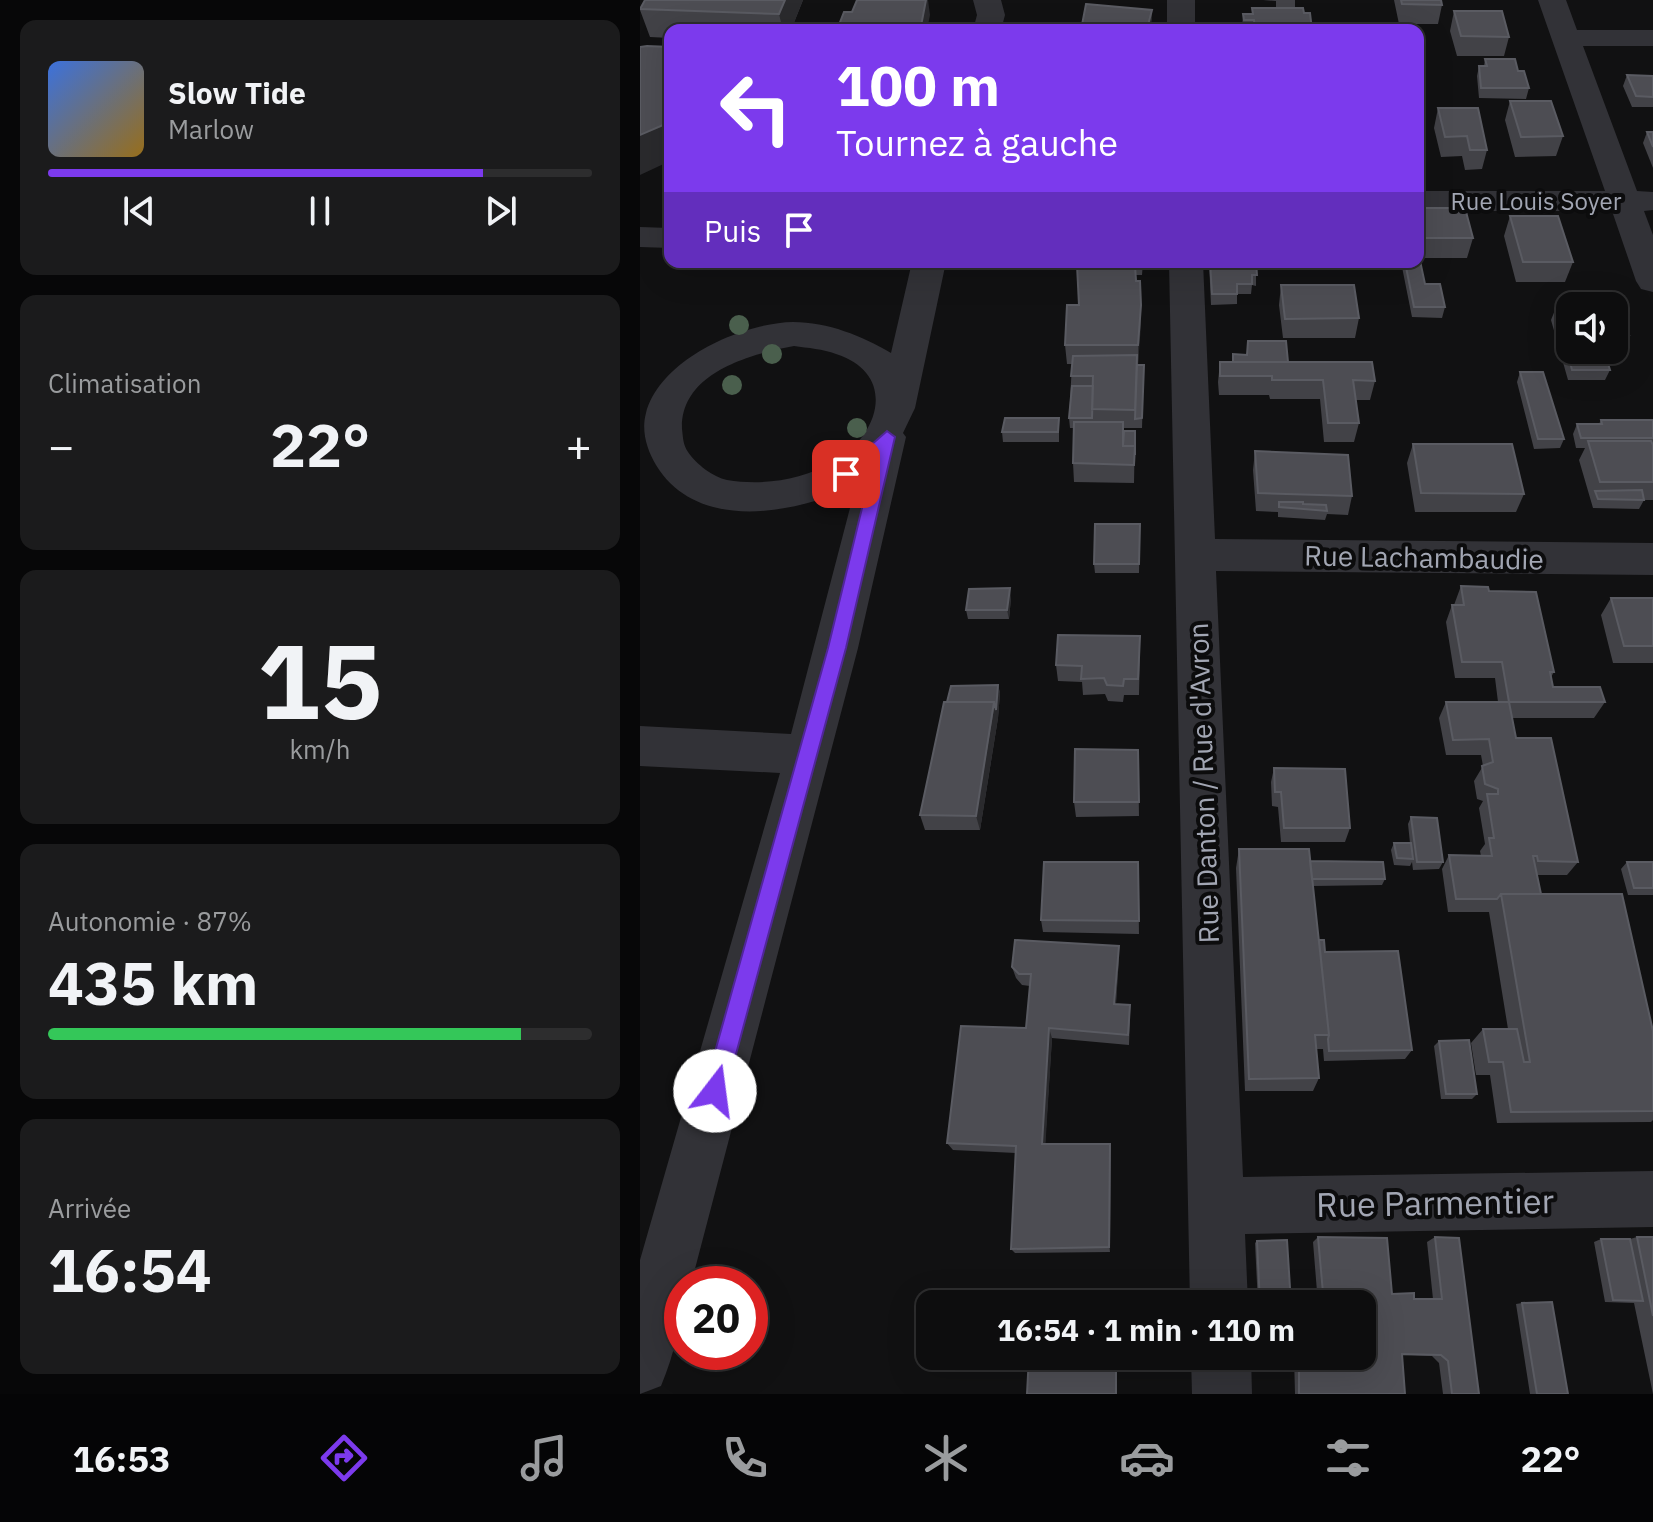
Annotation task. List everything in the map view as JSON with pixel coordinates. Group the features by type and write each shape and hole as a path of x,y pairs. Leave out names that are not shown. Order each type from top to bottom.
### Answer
{"street":[{"path":"987,0 991,15 989,24"},
{"path":"1181,0 1181,24"},
{"path":"1552,0 1639,201 1653,281"},
{"path":"1566,38 1653,38"},
{"name":"Rue Louis Soyer","path":"1424,201 1639,201"},
{"path":"640,237 664,238"},
{"name":"Rue Danton / Rue d'Avron","path":"1186,268 1219,1290"},
{"path":"640,395 683,381 727,350 760,338 862,330 897,314 925,277"},
{"path":"640,1365 837,648 925,277"},
{"path":"683,381 668,401 652,435 680,470 708,489 745,497 788,496 829,484 863,463 892,423 894,382 879,360 856,345 827,335"},
{"name":"Rue Lachambaudie","path":"1195,555 1653,559"},
{"path":"655,746 806,755"},
{"name":"Rue Parmentier","path":"1216,1206 1653,1199"},
{"path":"1221,1370 1222,1394"}],"building":[{"path":"645,0 785,0 779,14 640,9"},
{"path":"857,0 926,0 921,24 839,24 844,12 852,12"},
{"path":"1401,0 1441,0 1442,5 1402,4"},
{"path":"1086,4 1152,10 1148,24 1082,24"},
{"path":"1252,8 1303,8 1304,13 1310,13 1311,24 1254,24 1254,20 1244,20 1243,14 1253,14"},
{"path":"1454,11 1502,11 1509,37 1461,36"},
{"path":"640,47 664,47 664,125 640,135"},
{"path":"1485,59 1515,59 1518,71 1524,71 1529,88 1481,88 1479,66 1487,66"},
{"path":"1627,75 1653,76 1653,97 1636,96"},
{"path":"1510,101 1551,101 1563,136 1521,137"},
{"path":"1438,108 1478,108 1487,150 1470,150 1467,136 1445,137"},
{"path":"1647,132 1653,132 1653,147"},
{"path":"1424,208 1465,208 1473,238 1424,238"},
{"path":"1510,216 1558,216 1573,262 1523,262"},
{"path":"1077,268 1135,268 1136,281 1140,281 1141,305 1138,345 1065,345 1067,305 1079,305"},
{"path":"1210,268 1256,268 1257,275 1252,275 1252,284 1237,284 1237,294 1212,294"},
{"path":"1406,268 1422,268 1425,284 1440,284 1445,307 1414,307"},
{"path":"1281,285 1354,285 1359,318 1285,319"},
{"path":"1248,341 1286,341 1288,362 1233,362 1233,354 1247,355"},
{"path":"1137,355 1135,410 1092,409 1093,376 1071,376 1073,356"},
{"path":"1220,362 1372,362 1375,381 1353,380 1359,423 1328,423 1323,380 1220,376"},
{"path":"1570,364 1608,364 1610,370 1572,370"},
{"path":"1137,365 1144,365 1142,418 1135,419"},
{"path":"1520,372 1543,372 1564,439 1538,439"},
{"path":"1072,386 1093,386 1092,418 1069,418"},
{"path":"1005,418 1059,418 1058,432 1002,432"},
{"path":"1601,420 1653,420 1653,438 1581,438 1577,424 1602,424"},
{"path":"1074,422 1123,422 1123,446 1135,446 1134,465 1073,463"},
{"path":"1124,431 1135,431 1135,446 1123,446"},
{"path":"1588,441 1651,441 1653,482 1600,482"},
{"path":"1413,444 1512,444 1524,494 1421,493"},
{"path":"1255,451 1348,455 1352,496 1258,493"},
{"path":"1642,490 1644,500 1598,499 1595,491"},
{"path":"1279,502 1326,505 1327,511 1279,507"},
{"path":"1095,524 1140,524 1139,564 1094,564"},
{"path":"1461,586 1488,587 1489,591 1536,592 1554,672 1550,672 1553,687 1600,687 1605,702 1509,702 1502,662 1462,662 1452,605 1464,605"},
{"path":"1010,588 1007,610 966,610 969,589"},
{"path":"1611,598 1653,598 1653,646 1624,646"},
{"path":"1058,635 1140,636 1138,679 1124,679 1123,686 1107,685 1104,678 1081,679 1082,666 1056,665"},
{"path":"998,685 996,710 994,702 947,702 951,686"},
{"path":"944,702 994,702 976,816 920,815"},
{"path":"1446,702 1509,702 1516,738 1551,738 1578,862 1538,861 1537,856 1533,856 1541,894 1501,894 1497,899 1456,899 1449,855 1492,856 1489,838 1494,838 1487,794 1498,794 1498,789 1485,784 1482,766 1493,762 1489,739 1453,740"},
{"path":"1075,749 1138,750 1139,802 1074,802"},
{"path":"1274,768 1345,769 1350,828 1284,828 1281,792 1275,792"},
{"path":"1411,817 1437,818 1443,862 1417,862"},
{"path":"1394,843 1411,843 1413,859 1397,858"},
{"path":"1239,849 1309,849 1329,1035 1315,1035 1319,1078 1249,1079"},
{"path":"1310,861 1383,862 1385,879 1312,879"},
{"path":"1044,862 1138,862 1139,921 1041,920"},
{"path":"1627,862 1653,862 1653,888 1634,888"},
{"path":"1501,894 1622,894 1653,1031 1653,1111 1511,1112 1503,1062 1489,1062 1483,1029 1517,1029 1524,1062 1530,1062"},
{"path":"1015,940 1119,946 1114,1004 1130,1005 1128,1035 1049,1028 1042,1144 1110,1144 1109,1247 1011,1249 1016,1146 947,1143 961,1026 1026,1028 1031,974 1019,974 1012,967"},
{"path":"1319,940 1324,940 1325,952 1398,951 1412,1050 1329,1051"},
{"path":"1469,1040 1477,1094 1446,1094 1439,1041"},
{"path":"1318,1237 1387,1238 1392,1294 1414,1293 1414,1299 1442,1299 1435,1237 1459,1238 1479,1394 1452,1394 1448,1361 1441,1355 1402,1354 1405,1394 1299,1394 1299,1370 1376,1370 1376,1290 1323,1290"},
{"path":"1637,1237 1653,1237 1653,1316"},
{"path":"1601,1239 1630,1239 1643,1301 1613,1300"},
{"path":"1287,1240 1290,1290 1259,1290 1257,1241"},
{"path":"1552,1302 1568,1394 1537,1394 1522,1303"},
{"path":"1028,1370 1116,1370 1116,1394 1027,1394"}],"route":[{"path":"715,1091 837,648 887,437 863,463 846,474"}]}
